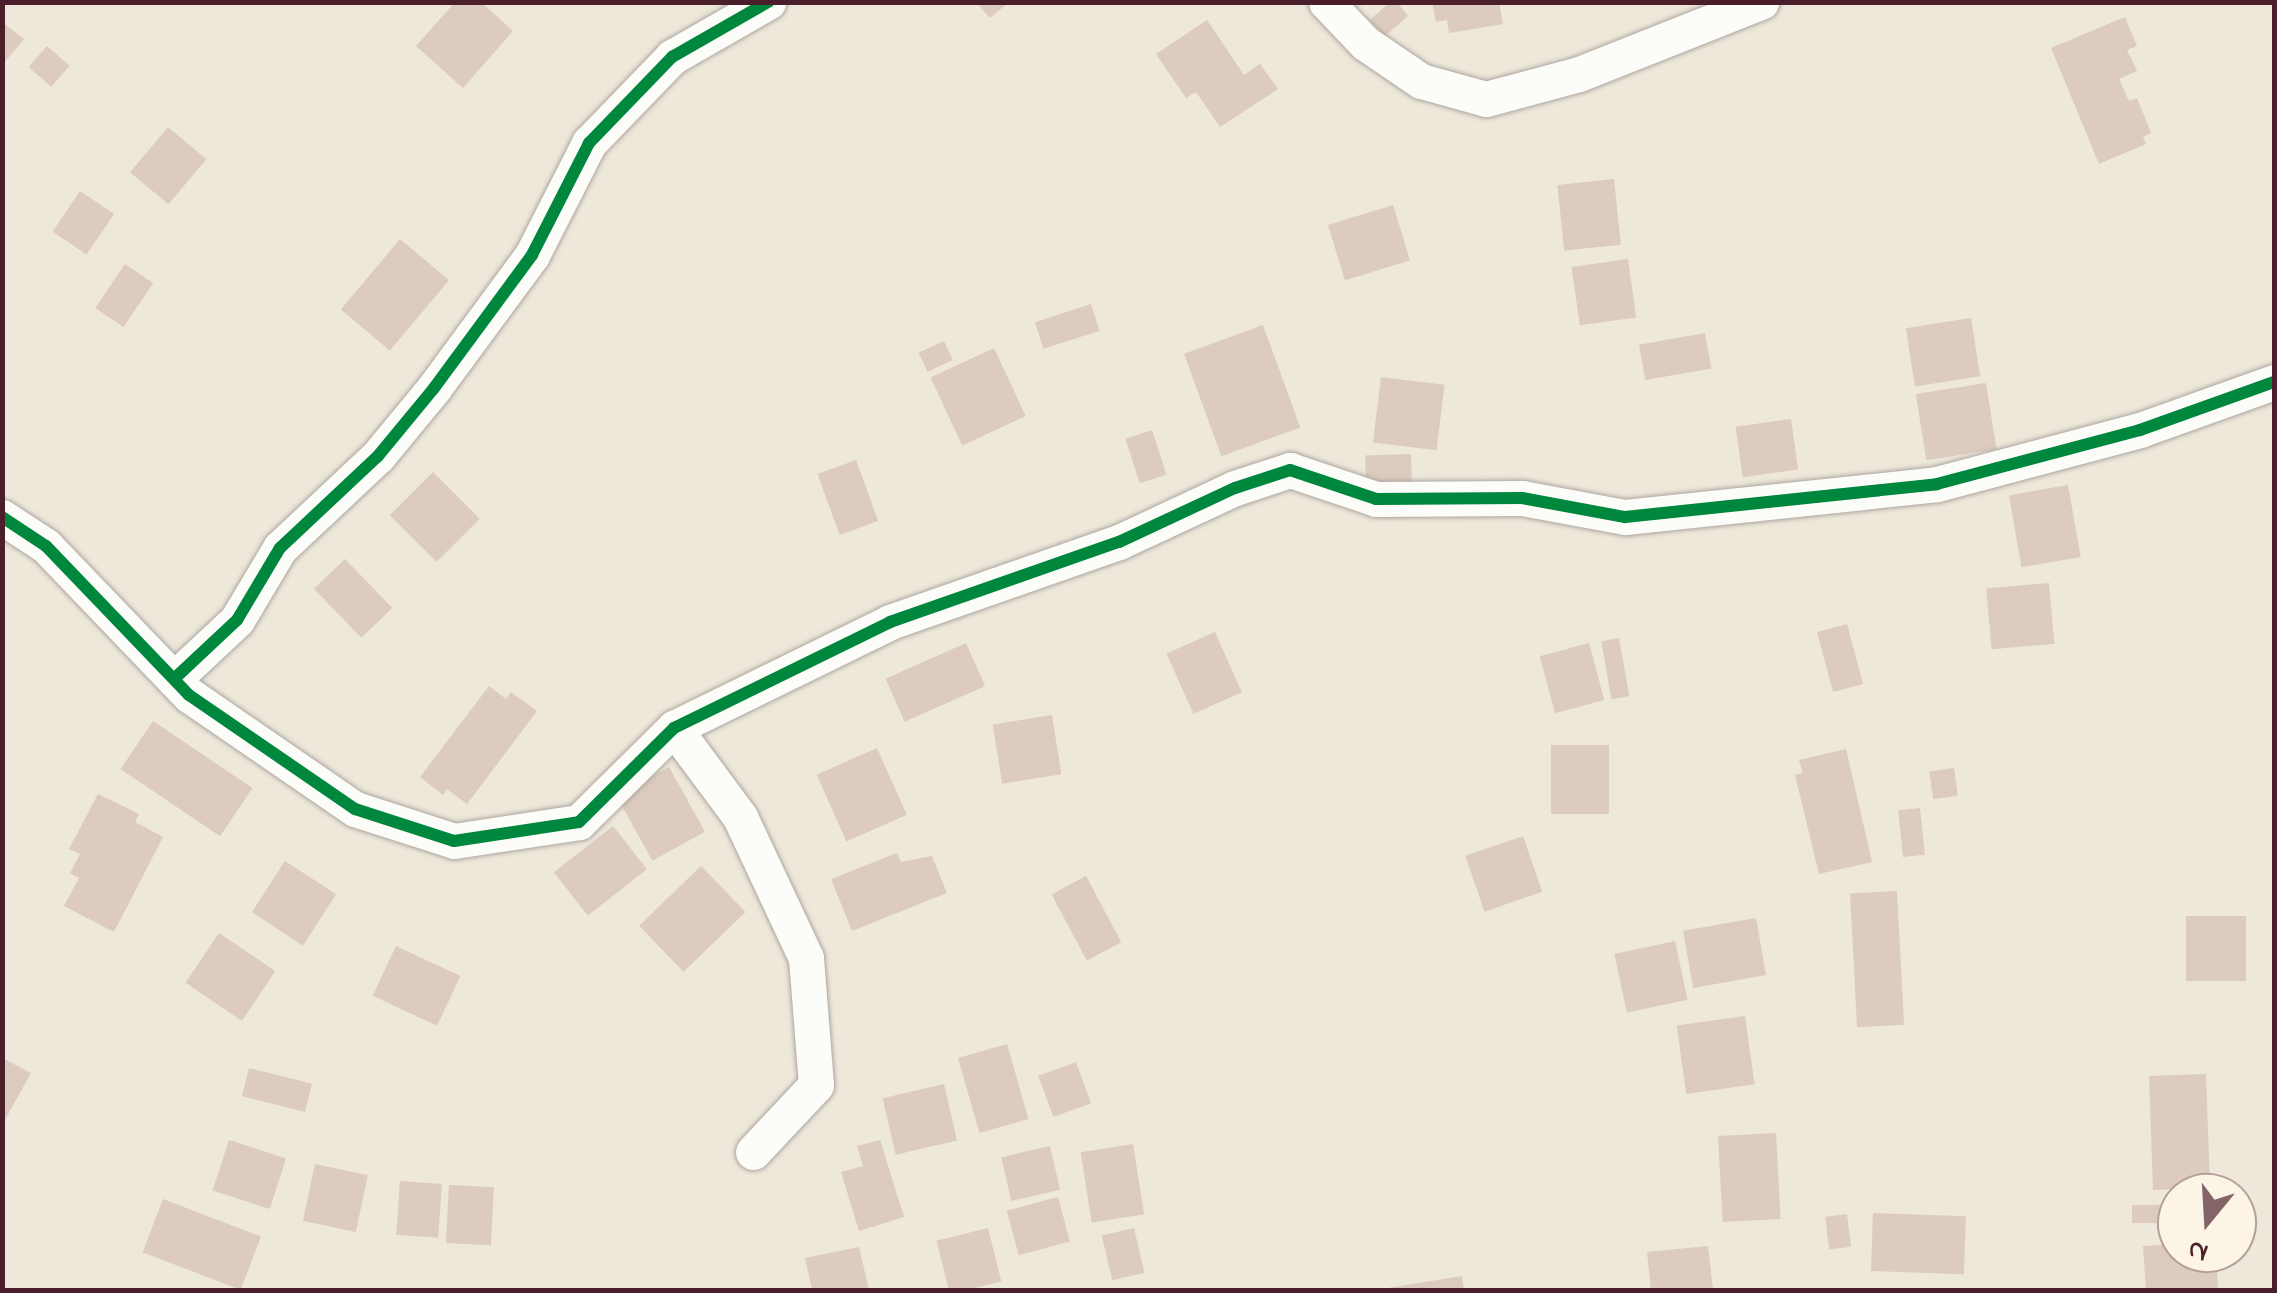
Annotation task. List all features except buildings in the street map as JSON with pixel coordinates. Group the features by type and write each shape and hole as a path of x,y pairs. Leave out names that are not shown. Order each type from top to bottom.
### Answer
{"street":[{"path":"174,679 237,620 280,548 378,456 434,388 532,255 590,143 672,58 768,2"},
{"path":"1326,2 1366,44 1421,82 1486,100 1579,74 1761,2"},
{"path":"7,534 46,546 189,695 355,809 454,841 578,822 674,728 890,622 1119,542 1235,488 1290,470 1376,499 1522,498 1625,518 1937,484 2140,430 2274,382"},
{"path":"674,728 740,816 806,958 816,1085 753,1152"}],"cycle path":[{"path":"174,679 237,620 280,548 378,456 434,388 532,255 589,143 672,57 768,2"},
{"path":"2,517 46,546 189,695 355,809 454,841 579,822 674,728 890,622 1119,542 1235,488 1290,470 1376,499 1522,498 1625,517 1937,484 2140,430 2274,382"}]}
